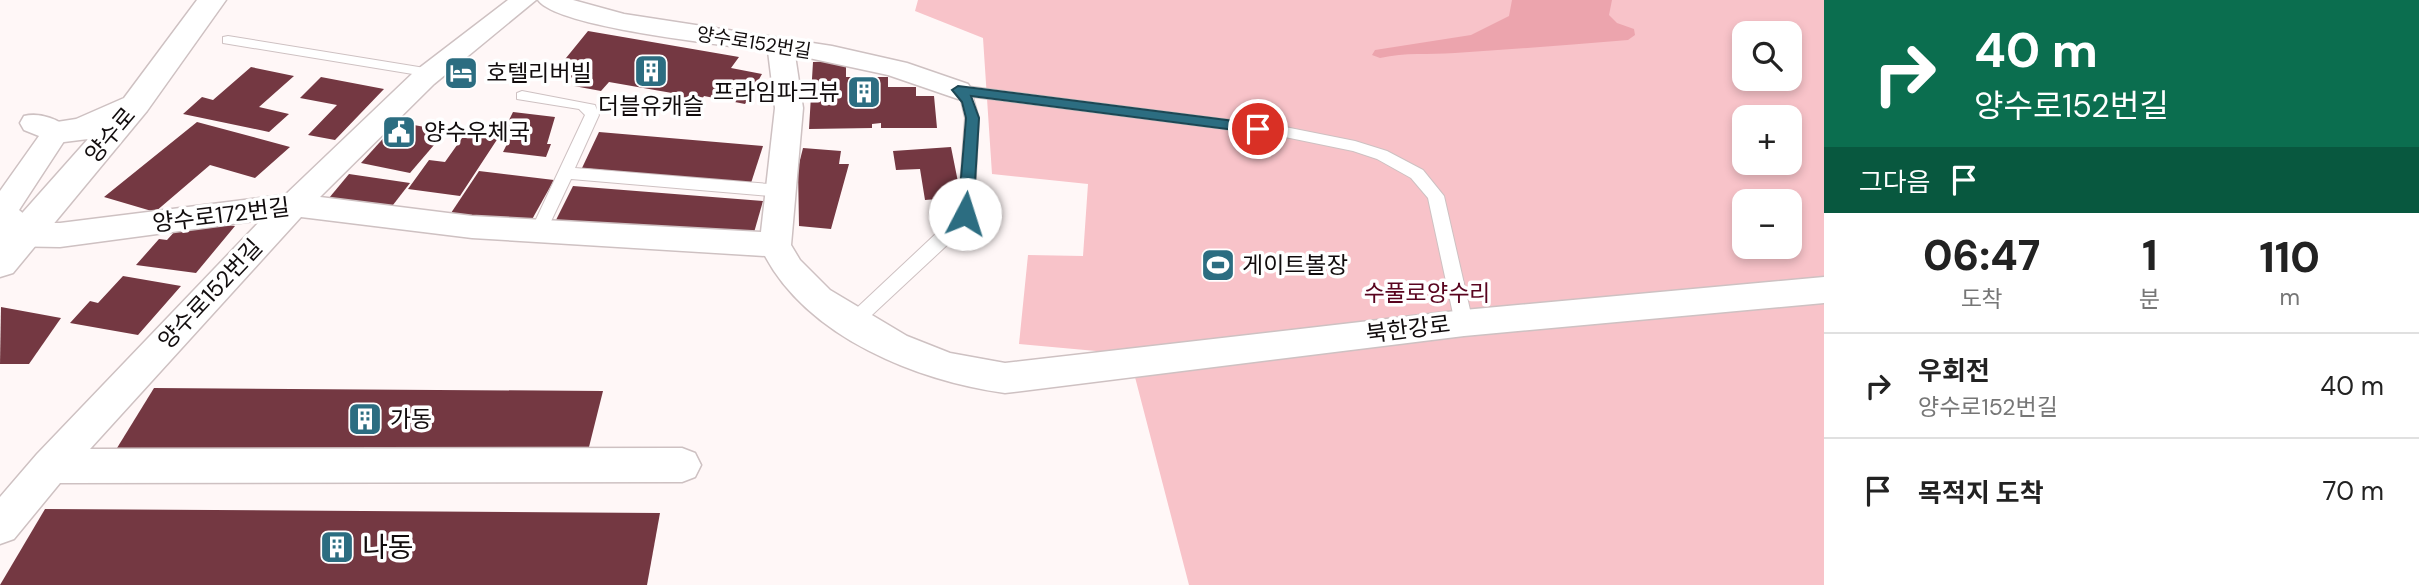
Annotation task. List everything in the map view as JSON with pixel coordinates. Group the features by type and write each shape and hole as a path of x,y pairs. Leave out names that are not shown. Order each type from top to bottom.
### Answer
{"main road":[{"name":"양수로","path":"0,263 14,234 136,104 212,0"},
{"path":"45,127 83,129 136,104"}],"street":[{"name":"양수로152번길","path":"0,526 50,466 294,205 431,73 524,0"},
{"name":"양수로152번길","path":"550,0 608,20 780,45 917,74 958,90"},
{"path":"780,45 789,108 775,245 798,281 852,323"},
{"path":"14,234 1,214 45,127"},
{"name":"양수로172번길","path":"14,234 60,235 294,205 436,224 775,245"},
{"name":"북한강로","path":"852,323 871,334 949,366 984,376 1029,377 1076,369 1464,323 1820,296"},
{"path":"50,466 681,465"}],"lane":[{"path":"228,40 431,73"},
{"path":"852,323 953,230 965,214 972,118 968,100 958,90"},
{"name":"양수로152번길","path":"958,90 1285,132 1355,146 1392,160 1417,174 1436,196 1464,323"},
{"path":"522,96 590,108 590,120 539,230"},
{"path":"566,173 781,191"}],"green space":[{"name":"수풀로양수리","path":"918,0 1824,0 1824,585 1189,585 1129,354 1019,344 1028,255 1083,256 1088,184 992,174 983,38 915,11"}],"shaded area":[{"path":"1512,0 1612,0 1609,15 1617,23 1634,29 1635,35 1628,40 1563,45 1380,58 1372,55 1375,50 1471,35 1509,16"}],"building":[{"name":"더블유캐슬","path":"588,31 739,57 731,68 762,74 745,104 704,96 697,107 665,102 672,93 609,82 601,91 574,86 580,79 553,74"},
{"name":"프라임파크뷰","path":"846,61 846,77 888,77 888,87 916,87 916,96 934,96 937,128 881,128 881,123 872,124 872,128 809,129 813,62"},
{"path":"251,67 294,76 259,107 289,114 269,132 183,114 202,97 213,100"},
{"path":"321,77 384,89 335,140 308,135 337,105 300,98"},
{"path":"513,112 555,117 546,157 503,152 515,128 505,128"},
{"path":"197,122 290,147 255,178 210,165 155,212 104,197"},
{"path":"398,122 446,131 410,173 361,163"},
{"path":"467,131 500,135 460,196 408,189 429,160 445,162"},
{"path":"599,132 763,146 751,183 582,168"},
{"path":"951,147 961,197 925,200 920,169 896,170 893,151"},
{"path":"803,148 841,151 839,164 849,164 831,229 799,226 798,168"},
{"path":"479,171 554,180 530,223 451,213"},
{"path":"349,174 410,183 386,214 324,204"},
{"path":"573,186 763,201 753,236 556,220"},
{"path":"185,220 235,226 196,273 136,265 159,239 167,240"},
{"path":"123,276 181,286 138,335 70,323 90,301 98,303"},
{"path":"1,307 61,318 29,364 0,364"},
{"name":"가동","path":"154,388 603,391 588,451 117,448"},
{"name":"나동","path":"45,509 660,513 647,585 0,585"}],"place":[{"name":"더블유캐슬","path":"651,71"},
{"name":"호텔리버빌","path":"461,73"},
{"name":"프라임파크뷰","path":"864,92"},
{"name":"양수우체국","path":"399,132"},
{"name":"게이트볼장","path":"1218,265"},
{"name":"가동","path":"365,419"},
{"name":"나동","path":"337,547"}],"route":[{"path":"965,214 972,109 968,100 958,90 1258,129"}]}
